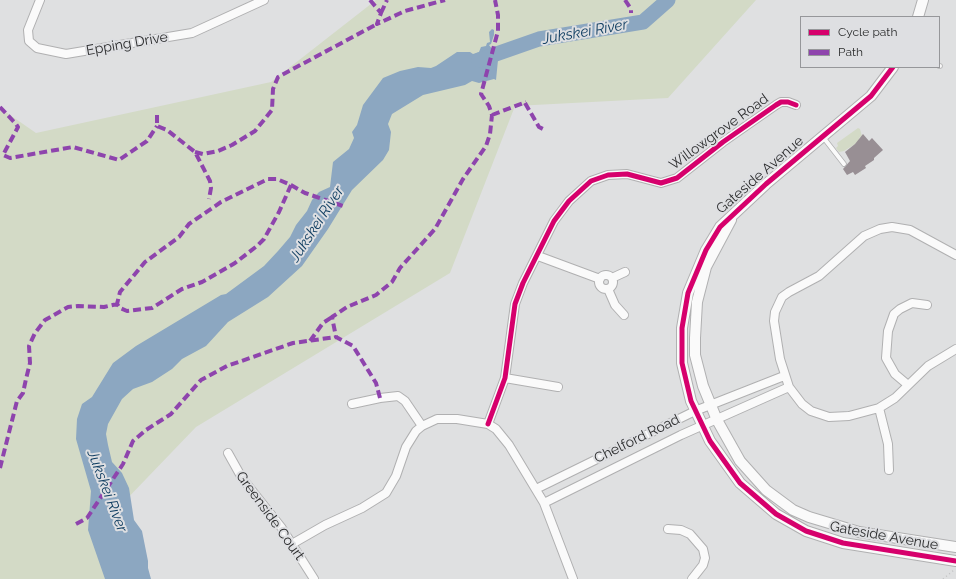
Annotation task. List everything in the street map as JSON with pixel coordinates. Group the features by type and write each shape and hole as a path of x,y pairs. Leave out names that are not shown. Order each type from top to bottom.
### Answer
{"street":[{"name":"Epping Drive","path":"40,0 28,30 29,41 37,48 66,54 192,33 264,0"},
{"path":"918,16 923,0"},
{"name":"Gateside Avenue","path":"892,68 871,96 766,184 720,227 711,240 692,282 684,309 682,363 686,388 695,411 723,461 740,482 776,514 792,524 821,537 843,543 956,561"},
{"name":"Willowgrove Road","path":"488,424 506,378 515,304 523,283 559,213 591,181 618,173 652,182 668,181 684,173 723,142 776,105 782,102 796,104"},
{"name":"Gateside Avenue","path":"733,214 706,267 699,290 695,321 698,370 710,404 733,451 753,477 766,490 793,510 826,523 859,532 956,547"},
{"path":"956,255 924,236 899,228 880,229 864,236 829,269 788,292 778,303 775,312 775,333 784,376 789,388 802,404 820,415 840,417 879,408 895,398 928,366 956,349"},
{"path":"538,256 600,279"},
{"path":"612,278 625,272"},
{"path":"600,279 606,275 612,278"},
{"path":"608,289 613,284 612,278"},
{"path":"600,279 601,286 608,289 615,305 624,315"},
{"path":"908,385 894,374 886,358 888,331 894,314 900,309 912,303 927,305"},
{"name":"Chelford Road","path":"536,489 710,404 732,397 784,376"},
{"path":"506,378 558,387"},
{"name":"Chelford Road","path":"544,503 681,435 789,388"},
{"path":"352,404 398,396 405,401 422,426"},
{"path":"732,397 738,410"},
{"path":"879,408 888,444 889,470"},
{"path":"292,544 325,525 362,508 386,493 396,476 411,439 422,426 437,419 445,418 488,424 496,429 509,445 544,503 573,579"},
{"name":"Greenside Court","path":"228,453 248,487 274,518 314,579"},
{"path":"668,529 681,530 690,534 703,549 705,558 703,566 692,579"}],"lane":[{"path":"823,137 844,164"}],"path":[{"path":"943,579 956,570"}],"green space":[{"path":"376,0 756,0 668,98 515,106 450,273 196,427 97,530 114,579 0,579 0,108 36,133 271,82"},
{"path":"858,128 860,129 862,136 859,138 860,141 844,151 839,152 836,148 838,146 837,143"}],"water":[{"path":"492,29 494,30 494,35 491,44 489,45 492,49 499,50 496,80 494,79 479,83 472,81 465,85 423,95 392,114 388,124 391,132 389,150 383,160 352,190 328,229 302,266 268,297 228,322 206,346 182,359 172,369 152,382 133,389 122,399 108,424 106,434 112,462 122,473 129,488 134,520 142,531 151,579 105,579 88,530 91,491 76,439 77,419 82,404 92,397 113,363 136,346 221,295 226,294 264,266 278,251 290,237 296,225 307,211 312,200 319,192 330,187 333,162 349,149 354,138 352,132 357,125 363,105 383,78 400,71 418,67 431,68 457,52 470,52 473,54 479,52 481,47 486,46 487,43 490,42 489,32"}],"building":[{"path":"863,134 869,141 872,138 883,150 874,158 874,160 865,166 866,168 855,175 853,172 847,175 843,169 850,161 845,152 855,144"}],"waterway":[{"name":"Jukskei River","path":"479,60 539,39 643,22 668,0"}],"marked path":[{"path":"370,0 381,13 377,24 405,11 445,0"},
{"path":"381,13 387,0"},
{"path":"380,398 376,383 353,346 336,337 332,317 347,307 376,295 392,282 400,268 435,229 463,179 486,146 490,134 492,115 489,106 481,94 498,31 498,15 495,0"},
{"path":"625,0 631,9 631,13"},
{"path":"195,152 203,154 218,151 232,145 255,131 272,110 273,89 278,77 377,24"},
{"path":"492,115 526,102"},
{"path":"525,103 539,127 543,129"},
{"path":"0,107 18,127 3,155 10,158 73,147 119,160 147,141 157,126"},
{"path":"157,115 157,126 167,130 195,152 210,181 211,188 209,199"},
{"path":"291,185 279,212 264,239 235,263 202,282 182,289 152,308 127,311 120,308 117,304 120,292 145,262 179,237 189,224 221,202 268,179 277,179 291,185 305,193 346,207"},
{"path":"0,468 17,401 23,393 30,363 29,346 35,333 45,320 68,307 104,307 117,304"},
{"path":"310,341 323,323 332,317"},
{"path":"76,524 87,518 123,464 133,441 146,430 171,414 201,380 227,366 293,343 336,337"}],"cycle path":[{"path":"892,68 871,96 766,184 720,227 706,250 688,293 682,328 682,363 691,401 710,441 740,483 776,514 806,531 843,543 956,561"},
{"path":"488,424 505,378 515,304 523,283 554,221 569,201 591,181 608,175 627,174 661,183 677,178 723,142 776,105 781,102 788,102 796,105"}]}
